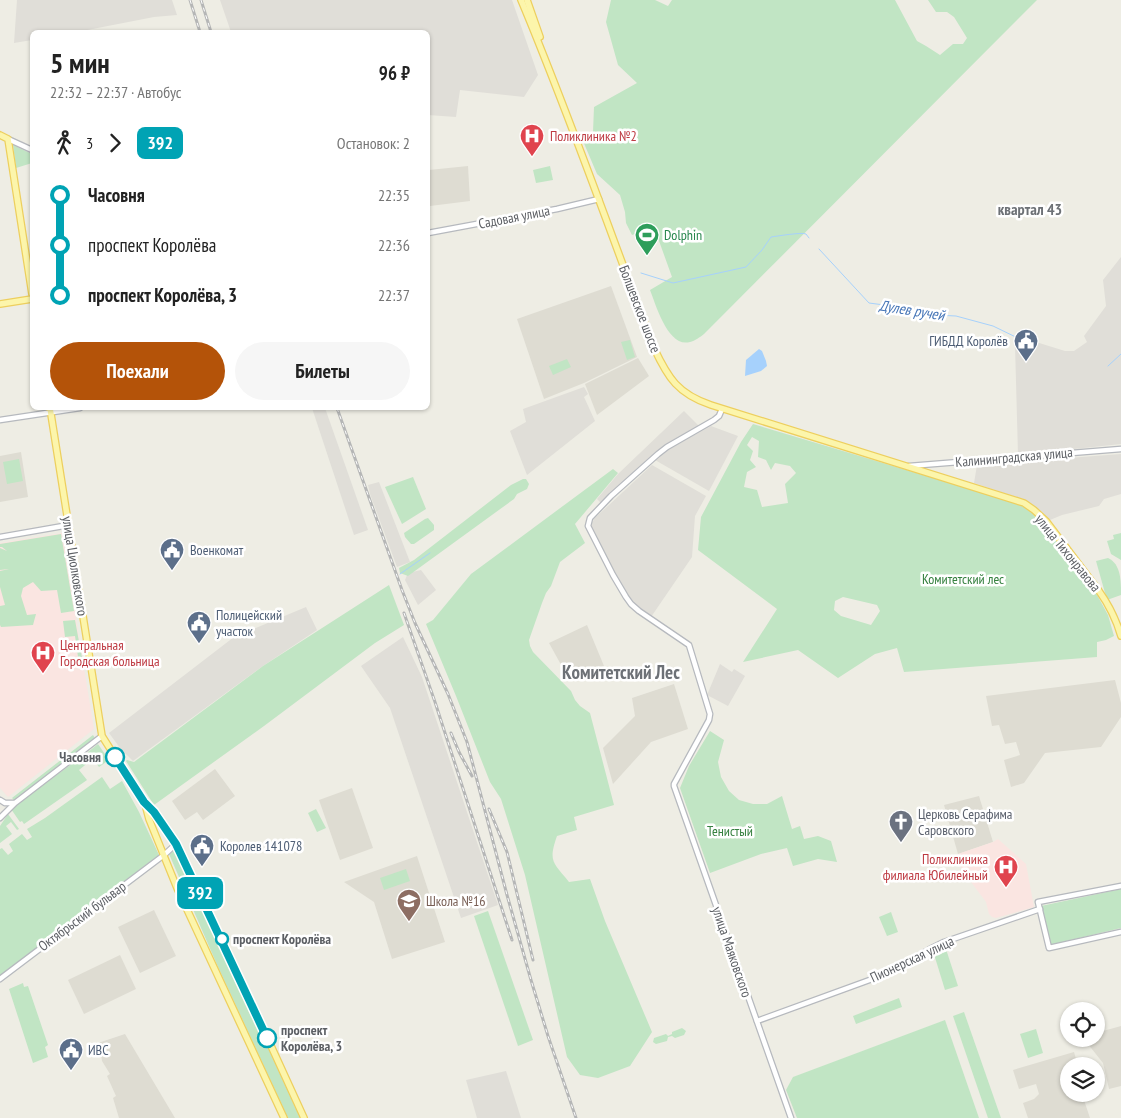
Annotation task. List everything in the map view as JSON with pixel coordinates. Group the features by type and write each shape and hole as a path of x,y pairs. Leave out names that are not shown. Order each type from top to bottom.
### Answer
{"main road":[{"name":"Болшевское шоссе","path":"520,0 548,65 651,341 663,367 674,383 690,397 705,403 907,466"},
{"path":"527,0 548,65"},
{"path":"0,135 8,139 30,281"},
{"path":"0,304 30,299"},
{"name":"улица Циолковского","path":"51,410 102,736 144,801"},
{"name":"улица Тихонравова","path":"907,466 1011,498 1024,503 1034,510 1046,521 1107,602 1116,618 1121,636"},
{"path":"144,801 176,844 304,1118"},
{"path":"144,801 149,819 185,905 284,1118"}],"street":[{"path":"8,139 30,149"},
{"name":"Садовая улица","path":"430,234 599,199"},
{"name":"улица Маяковского","path":"722,409 714,420 658,454 597,510 590,518 588,524 613,576 631,604 689,645 710,714 709,720 674,786 791,1118"},
{"path":"0,420 51,410"},
{"name":"Калининградская улица","path":"907,466 1121,449"},
{"path":"931,464 928,469 932,474"},
{"path":"0,537 69,526"},
{"path":"0,816 102,736"},
{"path":"0,800 8,804 15,803"},
{"path":"156,835 157,830 164,827"},
{"name":"Октябрьский бульвар","path":"0,979 176,844"},
{"path":"1121,886 1038,902 1049,948 1121,932"},
{"name":"Пионерская улица","path":"757,1020 886,974 944,942 1040,909"}],"shaded area":[{"path":"17,0 172,0 177,15 154,17 87,30 30,30 30,40 14,43"},
{"path":"220,0 512,0 538,75 524,97 460,90 456,117 430,115 430,30 230,30"},
{"path":"468,166 470,201 430,206 430,170"},
{"path":"1121,257 1121,444 1018,455 1015,345 1036,342 1065,351 1074,351 1087,342 1084,336 1106,306 1103,280"},
{"path":"611,286 637,357 584,383 544,399 517,319"},
{"path":"638,358 649,376 597,415 585,384"},
{"path":"584,387 588,394 584,397 595,421 527,475 510,431 526,422 523,409"},
{"path":"313,410 326,410 368,530 354,535"},
{"path":"684,411 699,426 656,452 601,503 597,499 618,474"},
{"path":"711,426 738,436 709,491 655,460 666,451"},
{"path":"21,452 28,497 0,502 0,456"},
{"path":"1121,454 1121,494 1104,499 1099,506 1062,515 1050,520 1025,500 974,483 977,465"},
{"path":"652,465 706,496 695,516 692,557 651,617 627,597 591,524 595,518"},
{"path":"379,482 410,562 397,567 368,485"},
{"name":"Центральная Городская больница","path":"62,533 94,729 8,797 0,788 0,543"},
{"path":"421,570 436,590 418,605 405,580 408,573"},
{"path":"306,607 317,630 263,666 133,761 109,733 234,637"},
{"path":"587,625 604,666 570,681 549,643"},
{"path":"403,637 422,677 498,905 461,918 390,708 361,666"},
{"path":"720,664 732,672 734,669 745,676 728,706 707,695"},
{"path":"1115,680 1121,703 1121,717 1101,747 1045,753 1024,783 1011,787 1004,760 1020,755 1016,742 1005,744 999,725 992,726 986,696"},
{"path":"674,684 688,729 651,742 613,784 603,748 635,716 632,698"},
{"path":"215,769 235,796 203,820 197,812 185,820 172,801"},
{"path":"352,788 373,848 340,860 319,800"},
{"path":"979,796 993,842 958,854 944,805"},
{"path":"998,839 1026,864 1034,907 996,918 989,914 986,902 962,870 958,854"},
{"name":"Школа №16","path":"417,856 445,942 392,959 374,902 344,882"},
{"path":"154,910 176,956 140,973 118,927"},
{"path":"120,955 136,989 84,1014 68,980"},
{"path":"1121,1026 1121,1086 1109,1089 1105,1072 1105,1057 1098,1057 1090,1047 1105,1047 1105,1030"},
{"path":"125,1034 175,1118 119,1118 113,1098 116,1096 107,1076 110,1074 95,1044"},
{"path":"1074,1052 1075,1057 1060,1057 1060,1102 1085,1102 1090,1118 1028,1118 1023,1103 1034,1099 1039,1094 1036,1084 1019,1089 1013,1070"},
{"path":"506,1071 521,1118 477,1118 466,1080"}],"green space":[{"path":"611,0 655,0 668,6 672,0 895,0 917,41 940,55 953,44 963,44 967,38 954,17 947,12 936,12 928,0 1037,0 704,334 690,342 682,342 675,339 664,324 650,290 672,277 654,227 632,235 626,223 620,195 597,174 583,141 593,132 594,107 637,83 618,65 606,22"},
{"path":"13,145 30,153 30,164 16,168"},
{"path":"550,166 553,180 536,183 533,170"},
{"path":"630,340 635,357 627,360 621,342"},
{"path":"567,359 571,367 553,375 549,366"},
{"name":"Комитетский лес","path":"753,424 1010,501 1024,507 1047,528 1096,593 1108,615 1114,636 1097,642 1097,657 904,672 897,648 875,654 838,678 798,650 743,662 777,609 698,550 701,517 741,442","holes":["752,437 759,441 758,457 766,460 771,470 775,463 790,466 796,473 785,484 788,503 762,507 757,490 744,487 747,472 756,467 750,460 753,451 747,445","843,597 877,605 880,611 871,625 841,616 834,610 835,601"]},
{"path":"19,459 23,481 7,484 3,462"},
{"name":"Комитетский лес","path":"613,469 618,473 575,524 585,543 560,562 542,603 529,640 533,652 571,691 580,706 590,713 614,805 574,817 577,830 557,836 553,851 554,861 569,882 590,879 605,921 652,1032 630,1066 598,1078 580,1075 567,1057 525,875 501,799 490,782 426,624 433,620 471,574"},
{"path":"413,477 426,509 402,524 385,487"},
{"path":"526,479 529,484 527,489 517,494 514,499 408,576 400,573 399,568 414,560 511,485"},
{"path":"428,518 434,525 434,530 414,544 411,544 404,533"},
{"path":"1121,533 1121,560 1111,554 1107,541 1114,539 1113,535"},
{"path":"61,534 74,611 61,613 57,590 41,591 33,582 23,588 21,596 27,615 36,614 33,625 1,627 0,606 5,605 0,587 0,571 9,569 0,570 0,548 7,551 0,547 0,544"},
{"path":"1108,558 1116,564 1118,569 1121,595 1107,600 1096,561"},
{"path":"389,585 404,625 375,643 154,805 127,760 134,762 263,666"},
{"path":"75,620 83,663 79,664 75,636 65,637 63,621"},
{"name":"Тенистый","path":"710,731 724,740 718,762 721,777 729,791 739,800 753,804 767,804 782,796 792,829 800,826 804,839 818,836 831,841 837,862 818,859 793,866 787,848 761,854 710,873 680,788 689,766"},
{"path":"93,735 96,740 15,801 12,798"},
{"path":"98,744 109,760 99,767 88,752"},
{"path":"85,754 90,761 79,770 87,780 24,824 22,821 20,822 11,809"},
{"path":"102,777 110,789 122,781 159,855 0,976 0,849 2,848 8,855 13,851 9,844 22,834 27,840 32,837 27,829"},
{"path":"316,809 326,828 317,832 308,813"},
{"path":"8,814 19,829 17,830 11,822 6,826 12,834 0,843 0,826"},
{"path":"176,850 300,1118 288,1118 218,967 169,854"},
{"path":"406,869 410,881 384,890 380,878"},
{"path":"1121,889 1121,928 1050,945 1041,906"},
{"path":"488,911 533,1040 518,1046 474,916"},
{"path":"891,912 898,932 887,936 879,917"},
{"path":"945,946 958,986 945,990 933,951"},
{"path":"23,983 24,987 28,986 48,1045 45,1047 48,1057 33,1063 9,989"},
{"path":"899,998 902,1007 856,1024 853,1016"},
{"path":"964,1012 1001,1118 988,1118 953,1016"},
{"path":"945,1020 979,1118 797,1118 786,1090 793,1077"},
{"path":"682,1028 686,1031 684,1035 675,1038 672,1036 668,1037 667,1041 656,1044 653,1042 654,1038 666,1034 668,1036"},
{"path":"1036,1029 1043,1053 1028,1058 1020,1034"}],"water":[{"path":"759,349 762,351 767,366 761,371 745,376 746,360"}],"waterway":[{"name":"Дулев ручей","path":"641,273 673,283 746,267 771,237 806,234 809,238"},
{"name":"Дулев ручей","path":"819,249 869,303 915,309 935,315 956,316 993,326 1024,341"},
{"name":"Дулев ручей","path":"1108,366 1121,354"},
{"path":"400,574 430,553"}],"railway":[{"path":"190,0 199,30"},
{"path":"201,0 210,30"},
{"path":"338,410 402,590 467,742 531,980 576,1118"},
{"path":"404,613 435,702 512,940"},
{"path":"451,733 472,776"},
{"path":"489,809 507,852 533,960"}],"bus line":[{"name":"392","path":"115,757 144,802 154,812 176,844 267,1038"}],"place":[{"name":"Поликлиника №2","path":"532,157"},
{"name":"Dolphin","path":"647,256"},
{"name":"ГИБДД Королёв","path":"1026,362"},
{"name":"Военкомат","path":"172,571"},
{"name":"Полицейский участок","path":"199,644"},
{"name":"Центральная Городская больница","path":"43,674"},
{"name":"Часовня","path":"115,757"},
{"name":"Церковь Серафима Саровского","path":"901,843"},
{"name":"Королев 141078","path":"202,867"},
{"name":"Поликлиника филиала Юбилейный","path":"1006,888"},
{"name":"Школа №16","path":"409,922"},
{"name":"проспект Королёва","path":"222,939"},
{"name":"проспект Королёва, 3","path":"267,1038"},
{"name":"ИВС","path":"71,1071"}],"district":[{"name":"квартал 43","path":"1030,209"},
{"name":"Комитетский Лес","path":"621,672"}]}
